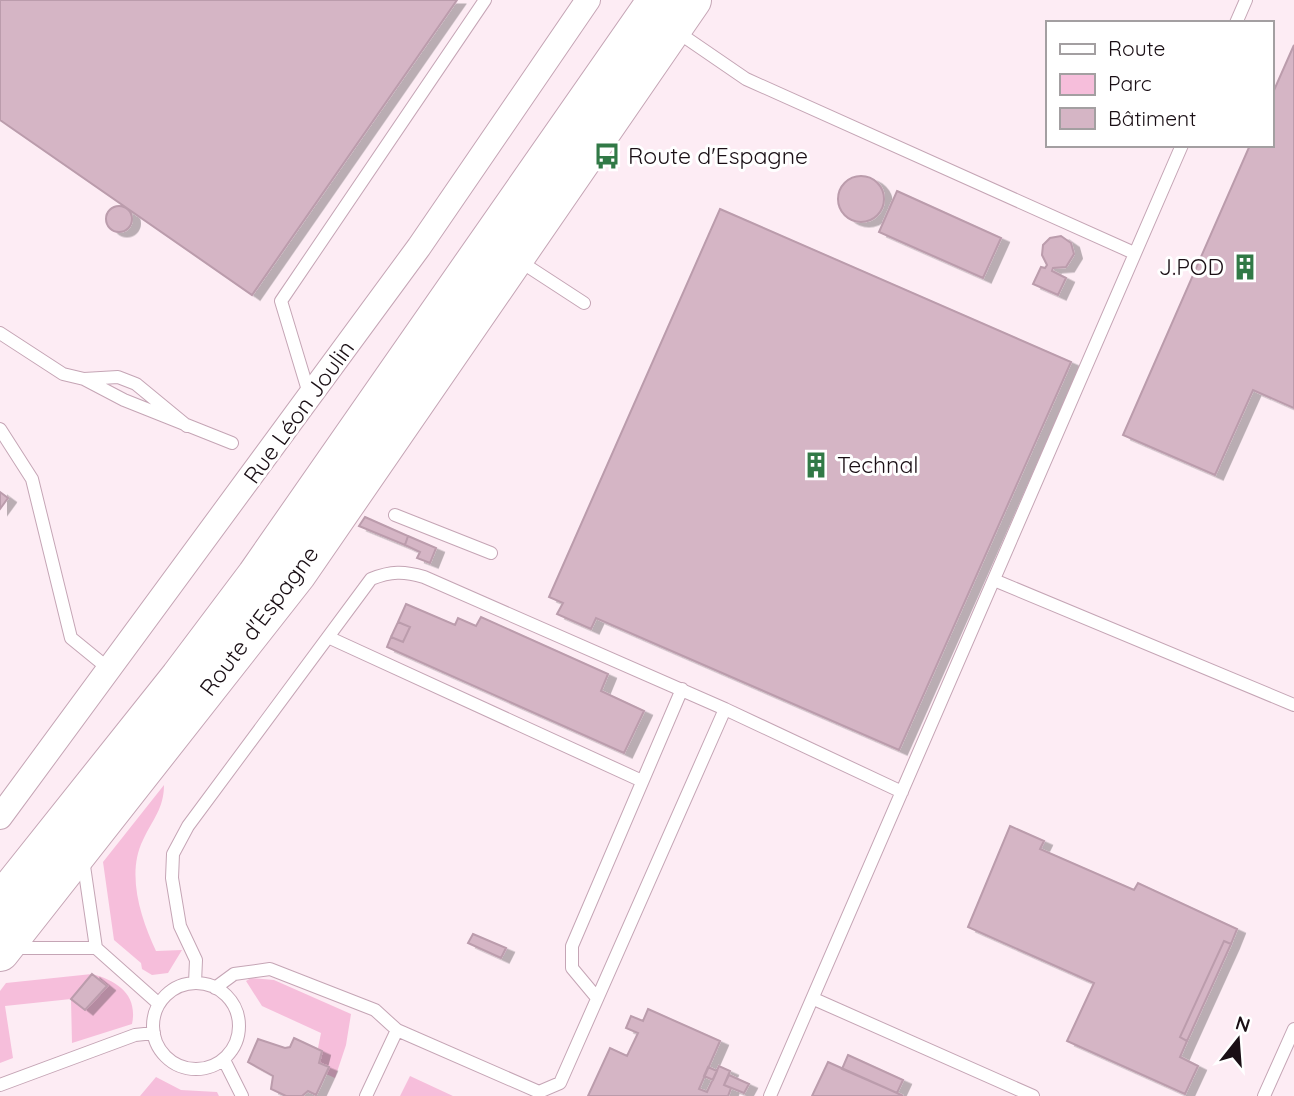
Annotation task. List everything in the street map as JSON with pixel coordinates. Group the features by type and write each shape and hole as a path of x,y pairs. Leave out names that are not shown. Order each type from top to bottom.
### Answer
{"main road":[{"name":"Route d'Espagne","path":"2,950 297,575 515,258 674,10"},
{"name":"Route d'Espagne","path":"0,903 180,677 674,10"}],"street":[{"name":"Rue Léon Joulin","path":"0,817 441,215 578,4"}],"lane":[{"path":"310,397 281,302 485,0"},
{"path":"1237,21 1246,0"},
{"path":"674,10 746,79 1135,253"},
{"path":"770,1096 1181,147"},
{"path":"515,258 584,303"},
{"path":"0,333 63,374 84,379 124,400 232,443"},
{"path":"84,379 118,377 136,384 187,426"},
{"path":"0,429 32,479 71,638 109,669"},
{"path":"395,515 491,553"},
{"path":"195,983 196,960 180,926 172,878 173,854 188,826 330,638 371,579 403,571 424,577 682,689 902,792"},
{"path":"994,580 1294,705"},
{"path":"330,638 642,781"},
{"path":"597,998 572,968 572,946 682,689"},
{"path":"215,988 234,974 270,969 375,1010 397,1030 540,1092 559,1083 725,709"},
{"path":"82,848 96,948 159,1004"},
{"path":"2,950 96,948"},
{"path":"195,983 215,988 235,1008 239,1021 236,1042 223,1060 211,1067 181,1067 163,1053 154,1033 154,1018 159,1004 174,989 195,983"},
{"path":"814,999 1033,1096"},
{"path":"1264,1096 1294,1029"},
{"path":"366,1096 397,1030"},
{"path":"0,1085 135,1035 154,1033"},
{"path":"223,1060 242,1096"}],"shaded area":[{"path":"0,0 1294,0 1294,1096 0,1096"}],"green space":[{"path":"164,785 160,807 138,853 136,882 145,925 156,951 182,950 168,973 152,975 142,969 141,963 114,940 103,862"},
{"path":"92,974 118,985 129,997 132,1024 72,1043 71,999 5,1006 13,1058 0,1063 0,991 6,983"},
{"path":"251,978 274,980 351,1014 346,1045 335,1078 326,1074 329,1067 319,1063 322,1051 318,1048 321,1033 262,1006 246,981"},
{"path":"410,1076 453,1096 400,1096"},
{"path":"156,1077 181,1090 217,1092 219,1096 140,1096"}],"building":[{"path":"0,0 457,0 252,295 0,120"},
{"name":"J.POD","path":"1294,45 1294,408 1253,390 1215,475 1123,435 1249,147 1273,147 1273,92"},
{"path":"861,176 877,183 884,199 877,215 861,222 845,215 838,199 845,183"},
{"path":"897,191 1001,238 983,278 879,232"},
{"path":"119,206 128,210 132,219 128,228 119,232 110,228 106,219 110,210"},
{"name":"Technal","path":"720,209 1071,362 899,750 596,618 591,629 557,614 563,603 549,597"},
{"path":"1061,236 1071,243 1074,254 1066,267 1053,268 1052,271 1066,278 1058,295 1033,284 1041,267 1045,268 1047,265 1042,255 1043,245 1050,238"},
{"path":"0,492 8,498 0,509"},
{"path":"365,517 408,536 405,545 359,526"},
{"path":"408,536 436,548 430,563 417,558 420,552 405,545"},
{"path":"406,604 455,625 458,618 476,626 481,617 608,674 601,691 644,711 624,753 387,647 391,637 403,642 410,627 398,622"},
{"path":"398,622 410,627 403,642 391,637"},
{"path":"1010,826 1044,841 1040,849 1134,890 1138,883 1237,929 1231,944 1224,941 1180,1037 1187,1041 1180,1057 1198,1066 1185,1094 1067,1041 1094,983 968,927"},
{"path":"473,934 506,948 501,958 468,943"},
{"path":"1224,941 1231,944 1187,1041 1180,1037"},
{"path":"92,974 107,986 85,1010 71,999"},
{"path":"648,1009 720,1041 699,1089 707,1092 719,1066 730,1071 724,1085 731,1088 728,1096 588,1096 610,1048 627,1056 638,1033 626,1028 631,1016 643,1021"},
{"path":"294,1038 322,1051 319,1063 329,1067 316,1095 308,1091 302,1096 286,1096 271,1089 273,1076 248,1062 258,1039 285,1048 290,1047"},
{"path":"848,1055 903,1080 897,1093 842,1069"},
{"path":"828,1062 897,1093 903,1096 812,1096"},
{"path":"708,1067 717,1071 713,1080 704,1076"},
{"path":"729,1075 749,1084 744,1093 724,1085"}],"place":[{"name":"Route d'Espagne","path":"607,156"},
{"name":"J.POD","path":"1245,267"},
{"name":"Technal","path":"816,465"}]}
